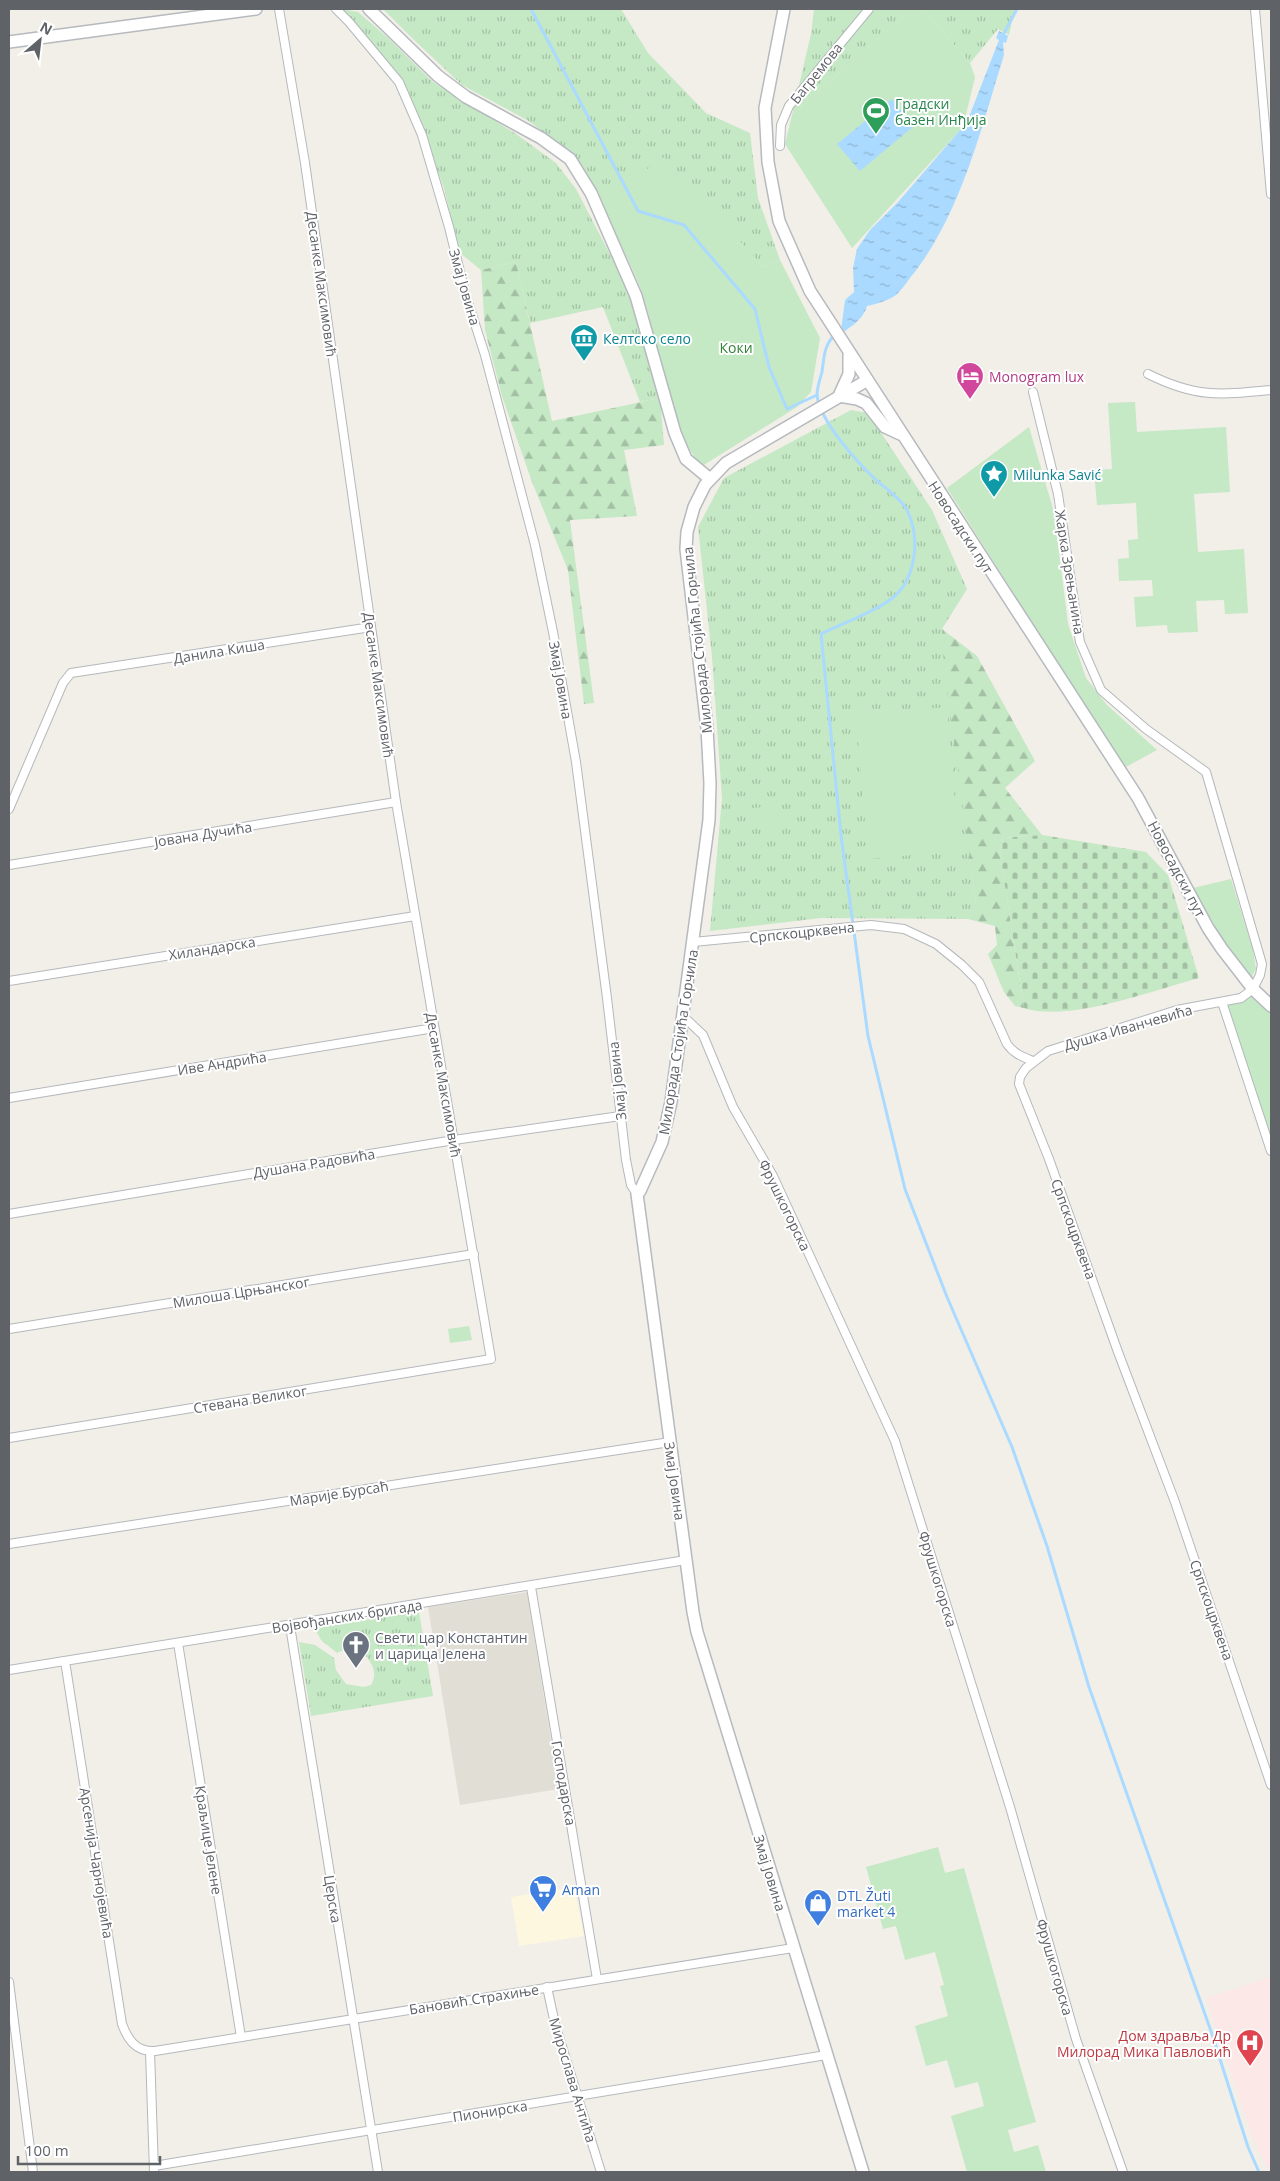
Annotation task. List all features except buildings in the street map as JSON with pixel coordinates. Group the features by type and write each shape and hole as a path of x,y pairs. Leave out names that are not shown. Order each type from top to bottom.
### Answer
{"street":[{"path":"9,42 256,9"},
{"name":"Десанке Максимовић","path":"279,9 305,163 396,802 491,1359"},
{"name":"Змај Јовина","path":"336,9 399,82 422,135 436,176 466,296 485,355 535,545 553,632 576,762 607,998 620,1116 630,1185 637,1194 697,1632 863,2172"},
{"path":"369,9 438,76 466,97 541,138 570,159 591,193 636,296 674,433 686,459 710,479"},
{"name":"Новосадски пут","path":"784,9 765,108 768,162 780,220 810,291 866,381 1138,798 1208,928 1253,989 1271,1006"},
{"name":"Багремова","path":"780,146 781,125 789,106 869,9"},
{"path":"1255,9 1271,194"},
{"path":"849,354 849,374 839,396 857,399 866,403 885,426 902,435"},
{"path":"1148,374 1173,386 1214,394 1271,390"},
{"name":"Милорада Стојића Горчила","path":"637,1194 658,1154 671,1102 684,1017 709,820 710,783 707,728 686,540 694,507 718,469 738,454 866,381"},
{"name":"Жарка Зрењанина","path":"1033,392 1058,494 1080,642 1101,690 1146,729 1206,772 1261,957 1260,975 1253,989"},
{"name":"Данила Киша","path":"9,809 62,683 68,676 77,672 371,627"},
{"name":"Јована Дучића","path":"9,865 396,802"},
{"name":"Хиландарска","path":"9,981 415,916"},
{"name":"Српскоцрквена","path":"693,942 871,925 904,929 936,944 979,982 1012,1050 1033,1061 1020,1077 1018,1084 1049,1159 1118,1352 1175,1502 1271,1784"},
{"name":"Душка Иванчевића","path":"1033,1061 1048,1051 1106,1031 1177,1010 1241,998 1253,989"},
{"path":"1222,1002 1271,1151"},
{"name":"Фрушкогорска","path":"684,1017 703,1035 733,1107 773,1176 895,1441 1010,1807 1076,2039 1122,2172"},
{"name":"Иве Андрића","path":"9,1098 434,1028"},
{"name":"Душана Радовића","path":"9,1214 454,1140 620,1116"},
{"name":"Милоша Црњанског","path":"9,1330 474,1254"},
{"name":"Стевана Великог","path":"9,1438 491,1359"},
{"name":"Марије Бурсаћ","path":"9,1544 670,1442"},
{"name":"Војвођанских бригада","path":"9,1670 531,1587 686,1560"},
{"name":"Господарска","path":"531,1587 597,1980"},
{"name":"Церска","path":"290,1626 378,2172"},
{"name":"Краљице Јелене","path":"178,1643 241,2037"},
{"name":"Арсенија Чарнојевића","path":"65,1661 122,2024 132,2043 139,2048 153,2051"},
{"name":"Бановић Страхиње","path":"153,2051 793,1948"},
{"path":"9,1982 33,2172"},
{"name":"Мирослава Антића","path":"547,1987 552,2011 601,2172"},
{"path":"153,2051 154,2169"},
{"name":"Пионирска","path":"154,2169 372,2130 826,2055"}],"shaded area":[{"path":"527,1592 559,1789 460,1805 428,1607"},
{"path":"574,1887 584,1936 519,1946 511,1897"},
{"name":"Дом здравља Др Милорад Мика Павловић","path":"1271,1977 1271,2172 1269,2172 1252,2137 1206,1998"}],"green space":[{"path":"341,9 358,12 387,37 433,82 516,134 556,163 576,189 618,270 629,296 660,398 640,402 603,307 530,323 516,262 481,270 459,252 444,188 402,80"},
{"path":"383,9 621,9 648,53 706,113 750,133 758,198 780,260 764,268 664,158 602,202 583,167 566,148 527,120 462,85"},
{"path":"814,9 912,9 792,115 811,34"},
{"path":"912,9 923,9 970,63 975,77 963,127 852,248 785,144 792,115"},
{"path":"923,9 1018,9 1013,16 1009,35 998,29 970,63"},
{"name":"Коки","path":"664,157 764,268 780,260 820,338 811,392 797,407 702,466 689,448 679,428 664,382 648,311 641,290 602,202"},
{"path":"516,262 552,421 660,398 664,445 624,450 637,516 570,520 594,703 584,704 568,570 532,482 502,396 485,330 481,270"},
{"path":"1135,402 1137,432 1226,427 1230,492 1194,494 1198,552 1244,549 1248,613 1225,614 1224,600 1196,601 1198,632 1168,633 1167,625 1136,627 1134,597 1153,596 1152,580 1119,581 1118,559 1129,558 1128,540 1138,539 1136,503 1097,505 1094,470 1112,469 1108,403"},
{"path":"851,410 868,413 932,510 967,589 942,629 976,904 968,919 821,918 710,931 722,798 712,657 698,527 724,478"},
{"path":"1029,427 1054,512 1068,624 1086,678 1107,705 1157,750 1124,768 947,488"},
{"path":"942,629 977,656 1035,761 1005,788 1042,835 1003,838 1000,854 1024,1008 1015,1006 1004,992 988,954 997,945 995,926 968,919 976,903 944,666"},
{"path":"947,707 959,851 868,859 856,715"},
{"path":"779,805 781,821 747,824 746,809"},
{"path":"1042,835 1146,852 1168,875 1199,978 1135,997 1087,1008 1042,1012 1024,1008 1000,854 1003,838"},
{"path":"1231,879 1253,950 1256,969 1251,978 1225,943 1193,888"},
{"path":"1253,989 1271,1006 1271,1151 1222,1002"},
{"path":"469,1326 472,1340 450,1343 448,1329"},
{"path":"419,1612 433,1696 311,1716 299,1642 315,1645 334,1658 336,1670 346,1684 364,1687 371,1685 374,1674 367,1657 349,1650 337,1653 321,1640 314,1627"},
{"path":"938,1847 945,1873 964,1868 1036,2122 1008,2130 1014,2152 1038,2145 1046,2172 967,2172 951,2116 984,2106 978,2082 955,2088 947,2060 926,2066 915,2026 948,2016 940,1986 944,1985 935,1952 905,1960 896,1926 883,1929 866,1867"}],"water":[{"path":"999,31 1008,36 1006,43 1003,42 1004,55 967,171 943,228 927,254 898,293 886,301 867,306 864,314 856,323 845,331 841,330 845,300 854,292 853,268 857,249 870,230 898,202 967,122 999,40 996,38"},
{"name":"Градски базен Инђија","path":"892,99 914,126 860,171 837,144"}],"waterway":[{"path":"531,9 638,211 684,225 755,309 769,367 787,409 817,395"},
{"path":"1002,37 1017,9"},
{"path":"835,335 825,352 817,392 820,406 832,429 850,453 877,481 894,494 907,510 914,531 915,543 912,566 908,577 895,596 870,612 821,634 841,835 868,1036 905,1189 947,1297 1012,1447 1047,1546 1089,1687 1212,2034 1248,2147 1259,2172"}],"place":[{"name":"Градски базен Инђија","path":"876,135"},
{"name":"Келтско село","path":"584,362"},
{"name":"Monogram lux","path":"970,400"},
{"name":"Milunka Savić","path":"994,498"},
{"name":"Свети цар Константин и царица Јелена","path":"356,1669"},
{"name":"Aman","path":"543,1913"},
{"name":"DTL Žuti market 4","path":"818,1927"},
{"name":"Дом здравља Др Милорад Мика Павловић","path":"1250,2067"}]}
